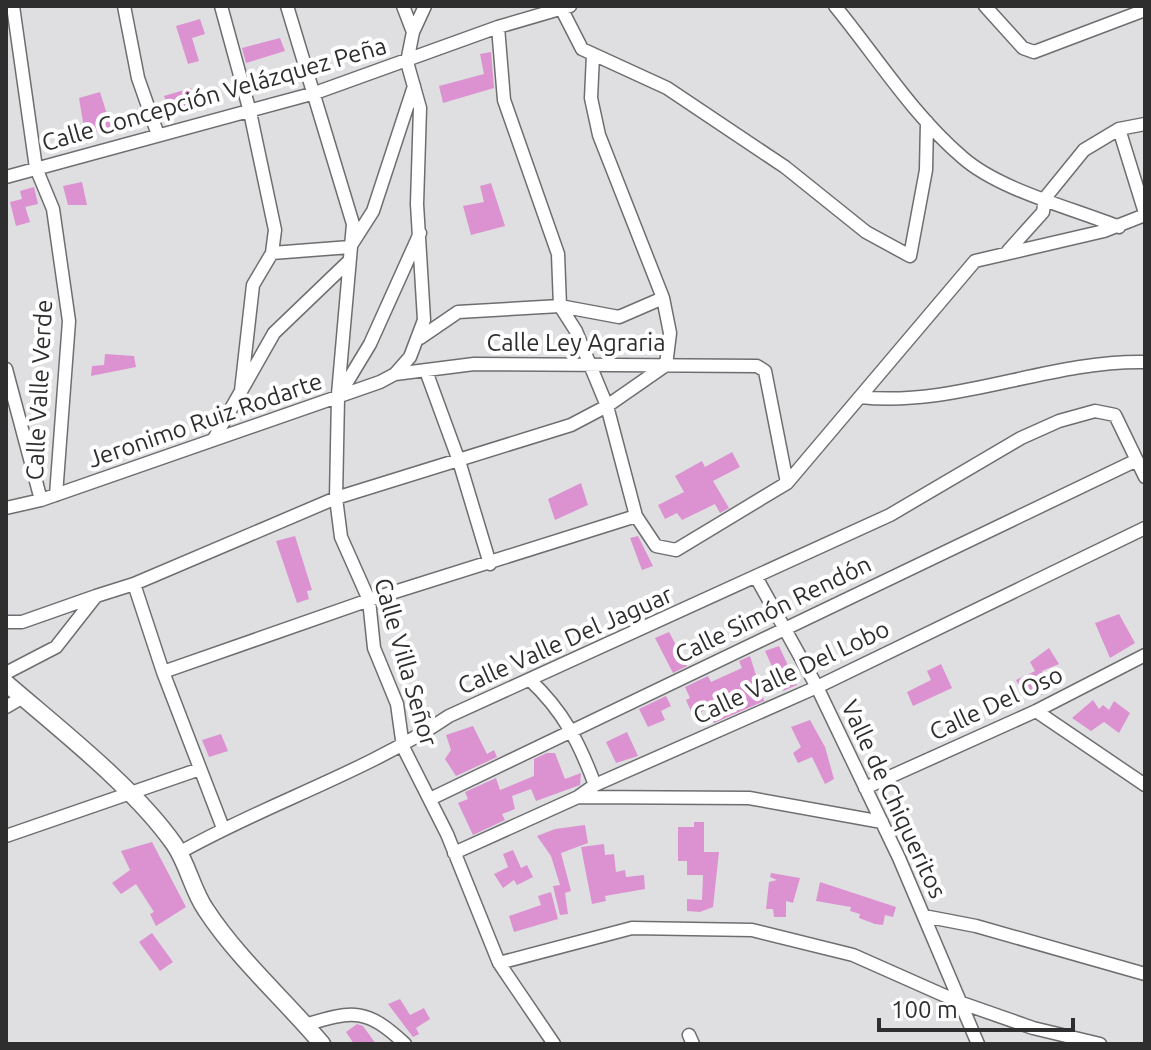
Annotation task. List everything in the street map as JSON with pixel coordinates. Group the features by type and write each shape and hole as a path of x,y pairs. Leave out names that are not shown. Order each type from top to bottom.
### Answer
{"street":[{"name":"Calle Valle Verde","path":"13,6 36,168 53,209 69,321 56,495"},
{"path":"124,6 138,78 158,135"},
{"path":"221,6 250,112 275,230 272,253 253,285 241,391"},
{"path":"287,6 315,93 340,191 353,224 338,397"},
{"path":"403,6 413,32"},
{"name":"Calle Villa Señor","path":"410,357 420,338 425,285 417,204 420,108 407,62 413,32 425,6"},
{"path":"835,6 927,122 963,158 992,176 1119,227"},
{"path":"985,6 1023,48 1034,52 1145,10"},
{"name":"Calle Concepción Velázquez Peña","path":"6,177 315,93 498,27 525,12 566,7"},
{"path":"566,7 582,49 667,88 785,167 866,232 910,256 926,170 927,122"},
{"path":"498,27 504,100 558,254 560,306 576,331 607,406 636,516 656,546 676,550 787,483 975,261 1119,227 1142,218 1119,129"},
{"path":"6,622 22,622 134,584 263,532 336,498 571,425 607,406 666,365 670,333 663,298 599,135 591,98 593,55"},
{"path":"350,247 373,211 414,86"},
{"path":"1003,256 1043,212 1045,198 1084,150 1119,129 1145,124"},
{"name":"Calle Villa Señor","path":"420,233 370,344 338,397 336,498 341,537 369,600 374,648 397,704 403,747 430,799 499,963 554,1044"},
{"path":"272,253 350,247"},
{"path":"215,437 274,333 348,262"},
{"path":"420,338 458,312 560,306 619,317 663,298"},
{"name":"Jeronimo Ruiz Rodarte","path":"6,508 56,495 215,437 338,397 395,374 410,357"},
{"path":"860,397 899,402 1075,366 1145,362"},
{"name":"Calle Ley Agraria","path":"395,374 474,364 757,366 765,371 787,483"},
{"path":"6,369 41,500"},
{"path":"426,371 459,461 490,564"},
{"path":"756,577 890,515 1021,438 1059,421 1105,411 1115,415 1145,477"},
{"name":"Calle Simón Rendón","path":"430,799 1137,460"},
{"path":"163,672 369,600 636,516"},
{"name":"Calle Valle Del Lobo","path":"454,853 578,797 595,785 817,687 1145,528"},
{"name":"Valle de Chiqueritos","path":"756,577 817,687 882,822 978,1044"},
{"name":"Calle Valle Del Jaguar","path":"179,853 223,828 403,747 449,716 756,577"},
{"path":"134,584 163,672 223,828"},
{"path":"6,673 56,647 96,596"},
{"name":"Calle Del Oso","path":"865,788 1036,711 1145,655"},
{"path":"530,680 555,703 573,730 595,785"},
{"path":"6,683 126,792 179,853 204,908 235,949 322,1044"},
{"path":"6,707 23,697"},
{"path":"1036,711 1145,785"},
{"path":"6,836 126,792 200,769"},
{"path":"578,797 749,798 882,822"},
{"path":"924,916 976,926 1145,974"},
{"path":"499,963 632,928 725,927 802,940 853,955 959,1002 1033,1028 1100,1044"},
{"path":"305,1025 360,1013 386,1026 405,1044"}],"building":[{"path":"200,19 205,34 192,38 199,61 188,64 176,26"},
{"path":"280,38 285,51 246,63 242,48"},
{"path":"491,52 494,88 443,103 439,86 484,74 480,54"},
{"path":"191,88 197,108 178,113 176,106 168,108 164,96"},
{"path":"100,92 112,130 85,134 79,98"},
{"path":"82,182 87,205 68,205 63,186"},
{"path":"491,183 505,226 471,235 463,206 484,202 480,186"},
{"path":"34,187 38,204 25,207 30,222 16,226 10,202 22,199 20,191"},
{"path":"105,354 134,356 136,367 91,376 92,366 104,365"},
{"path":"732,452 740,467 713,481 729,508 720,513 715,504 682,520 677,513 665,519 658,505 684,492 675,476 702,461 705,467"},
{"path":"581,483 588,505 555,520 548,499"},
{"path":"295,536 312,590 307,591 309,599 297,603 276,541"},
{"path":"638,536 653,566 642,570 630,538"},
{"path":"1119,614 1135,643 1110,658 1095,623"},
{"path":"669,632 687,666 673,673 655,638"},
{"path":"779,646 797,685 783,691 765,651"},
{"path":"1049,648 1059,664 1042,671 1051,691 1041,695 1037,687 1023,694 1016,680 1035,671 1030,662"},
{"path":"750,656 764,701 714,723 707,709 693,716 686,700 690,698 685,687 708,676 711,682 742,668 739,661"},
{"path":"941,664 952,688 913,706 907,692 931,680 927,671"},
{"path":"666,696 671,706 661,711 665,720 648,727 639,709"},
{"path":"1093,700 1099,709 1103,705 1109,710 1114,701 1130,713 1119,733 1104,722 1091,731 1072,718"},
{"path":"810,720 825,747 834,779 825,784 812,757 798,763 793,753 801,747 791,727"},
{"path":"473,726 487,754 494,750 497,757 456,776 445,759 451,750 446,735"},
{"path":"627,732 638,756 616,763 606,742"},
{"path":"221,734 228,751 209,757 202,740"},
{"path":"555,753 565,779 581,773 580,785 536,801 531,789 512,796 515,809 502,814 505,820 473,835 458,803 468,799 465,792 496,778 500,790 534,776 534,759"},
{"path":"694,822 704,822 704,852 719,852 713,907 700,912 687,911 687,899 702,900 703,875 687,875 687,861 678,861 678,827 694,827"},
{"path":"585,825 588,843 561,853 571,891 565,893 568,914 560,915 553,886 560,885 551,856 537,836 555,829"},
{"path":"152,842 186,907 156,926 150,914 154,912 136,884 121,894 112,883 130,870 121,851"},
{"path":"604,844 605,855 614,854 616,872 625,870 626,877 644,875 645,889 605,896 606,901 592,904 581,847"},
{"path":"513,850 521,868 527,865 533,877 517,885 514,880 503,888 494,874 508,867 503,854"},
{"path":"771,873 800,878 793,903 786,901 786,917 774,917 773,909 766,909 769,882 777,880 770,877"},
{"path":"820,882 896,907 893,917 885,915 883,925 875,924 859,918 860,914 850,911 851,907 816,901"},
{"path":"551,892 558,919 514,932 509,916 541,905 538,896"},
{"path":"152,933 173,962 160,971 139,942"},
{"path":"400,999 410,1015 424,1008 430,1019 416,1028 419,1034 413,1037 388,1004"},
{"path":"357,1024 363,1026 376,1044 354,1044 346,1032"}]}
